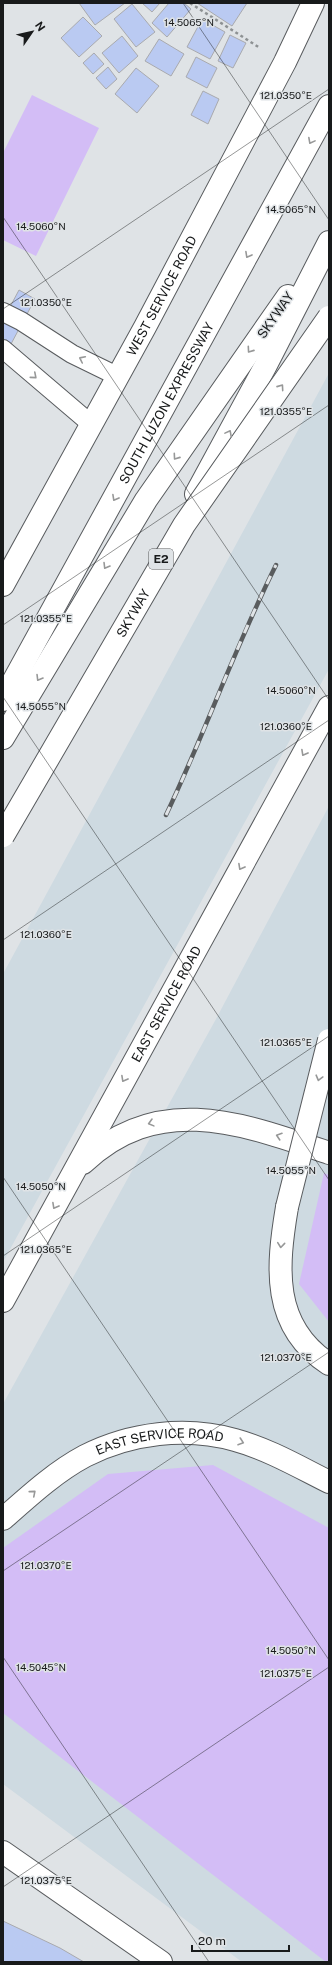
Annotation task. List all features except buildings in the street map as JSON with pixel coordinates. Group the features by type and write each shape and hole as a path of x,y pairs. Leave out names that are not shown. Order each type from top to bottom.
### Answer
{"main road":[{"name":"WEST SERVICE ROAD","path":"3,585 285,62 313,3"},
{"name":"SOUTH LUZON EXPRESSWAY","path":"3,700 329,106"},
{"name":"SKYWAY","path":"3,738 146,500 329,238"},
{"name":"E2","path":"3,848 262,372 329,242"},
{"path":"315,268 329,245"},
{"name":"SKYWAY","path":"3,836 184,525 329,317"},
{"name":"EAST SERVICE ROAD","path":"3,1301 329,707"},
{"path":"329,1040 287,1207 279,1260 283,1298 298,1334 311,1350 329,1364"},
{"path":"74,1172 99,1150 126,1133 152,1123 173,1119 215,1120 235,1124 329,1153"},
{"name":"EAST SERVICE ROAD","path":"3,1518 41,1486 85,1456 126,1440 146,1436 190,1432 236,1440 278,1456 329,1482"},
{"path":"3,1852 161,1962"}],"lane":[{"path":"3,312 21,321 72,354 117,376"},
{"path":"3,350 91,424"}],"path":[{"path":"190,3 249,42 285,62"}],"shaded area":[{"path":"32,95 99,128 36,256 3,240 3,153"},
{"path":"329,373 329,669 3,1262 3,974"},
{"path":"329,806 329,1962 242,1962 3,1784 3,1404 216,1019"},
{"path":"324,1173 329,1175 329,1322 299,1284"},
{"path":"213,1465 329,1528 329,1962 326,1962 3,1713 3,1548 108,1474"}],"railway":[{"path":"166,815 247,627 276,565"}]}
